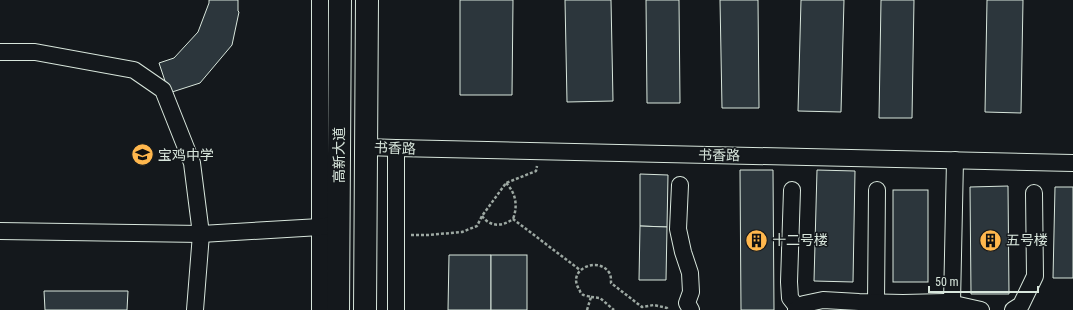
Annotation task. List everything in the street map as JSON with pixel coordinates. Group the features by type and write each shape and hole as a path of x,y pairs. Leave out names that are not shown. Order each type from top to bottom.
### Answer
{"highway":[{"name":"高新大道","path":"338,310 330,226 340,0"},
{"name":"高新大道","path":"365,310 367,0"}],"street":[{"path":"320,0 330,226 320,310"},
{"path":"0,52 35,52 134,70 163,90 192,162 201,234 195,310"},
{"name":"书香路","path":"366,147 1073,163"},
{"path":"396,148 396,310"},
{"path":"952,303 955,160"},
{"path":"680,184 678,229 683,252 690,273 691,292 687,303 691,310"},
{"path":"792,190 789,282 790,298 797,309 804,304 823,300 909,303 945,302 981,310"},
{"path":"876,302 877,190"},
{"path":"1013,310 1021,305 1036,276 1034,193"},
{"path":"0,231 201,234 330,226"}],"path":[{"path":"396,234 428,235 462,232 477,226 482,216 506,183 536,171 539,157 538,151"},
{"path":"482,216 489,223 497,225 505,224 513,219 516,212 516,202 506,183"},
{"path":"513,219 580,270"},
{"path":"614,310 600,298 582,294 577,286 576,278 580,270 586,265 594,264 606,269 610,275 612,283 642,307 654,305 667,308 668,310"},
{"path":"587,310 590,297"}],"building":[{"path":"209,0 238,0 239,12 232,45 200,83 169,93 159,63 174,58 198,32"},
{"path":"460,0 513,0 512,95 460,95"},
{"path":"565,0 611,0 613,101 567,102"},
{"path":"646,0 679,0 680,103 647,103"},
{"path":"720,0 758,0 759,108 722,108"},
{"path":"801,0 844,0 841,112 798,111"},
{"path":"881,0 914,0 912,118 879,118"},
{"path":"987,0 1023,0 1021,113 985,112"},
{"name":"十二号楼","path":"740,170 773,170 774,310 741,310"},
{"path":"817,170 855,171 853,282 814,281"},
{"path":"640,174 668,175 667,227 640,226"},
{"name":"五号楼","path":"1008,186 1009,294 971,294 970,187"},
{"path":"1055,187 1073,187 1073,278 1053,278"},
{"path":"893,190 928,190 928,282 893,282"},
{"path":"640,226 667,227 666,280 639,280"},
{"path":"449,255 491,255 491,310 448,310"},
{"path":"491,255 527,255 527,310 491,310"},
{"path":"44,291 128,291 127,310 45,310"}],"place":[{"name":"宝鸡中学","path":"143,155"},
{"name":"十二号楼","path":"757,240"},
{"name":"五号楼","path":"990,240"}]}
